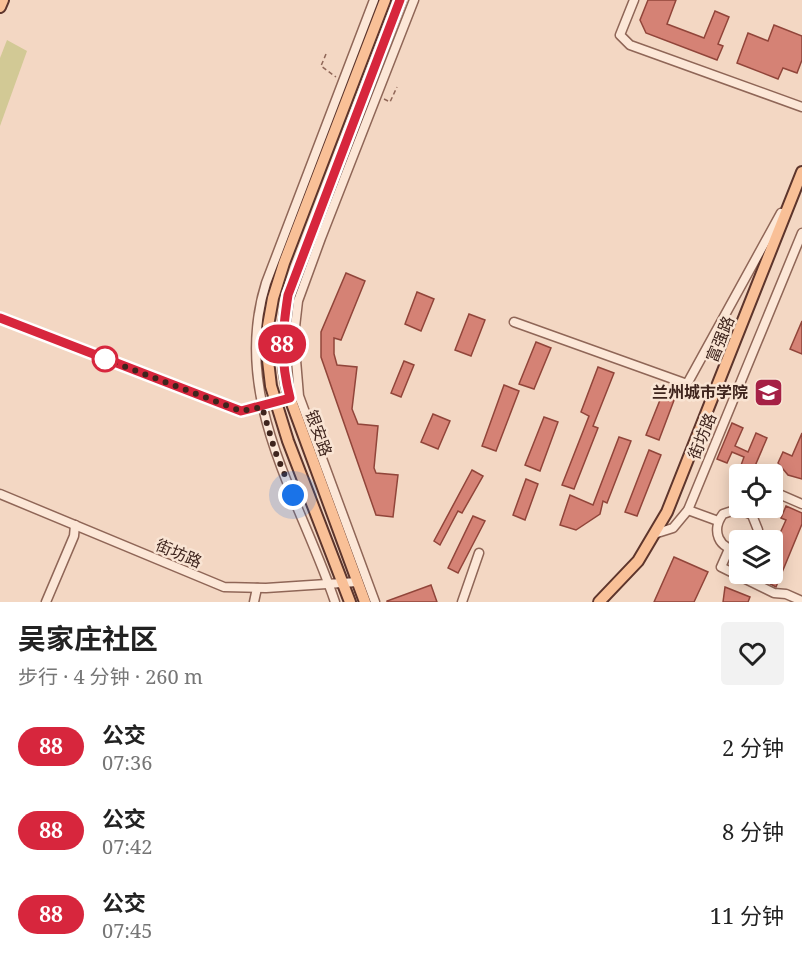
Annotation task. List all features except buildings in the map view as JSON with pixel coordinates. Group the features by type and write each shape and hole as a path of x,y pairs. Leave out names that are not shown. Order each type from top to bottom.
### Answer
{"main road":[{"path":"0,7 3,0"},
{"name":"银安路","path":"350,602 275,404 267,352 273,297 385,0"},
{"name":"银安路","path":"365,602 282,368 282,333 288,295 400,0"},
{"name":"富强路","path":"599,602 638,561 667,512 802,171"}],"street":[{"path":"335,602 275,451 262,407 255,366 260,302 374,0"},
{"path":"375,602 294,397 294,336 298,301 414,0"},
{"path":"634,0 620,35 630,45 802,107"},
{"path":"514,322 687,384 802,171"},
{"name":"街坊路","path":"654,534 672,528 688,510 802,233"},
{"path":"0,318 241,411 275,404 294,397"},
{"name":"街坊路","path":"0,494 224,587 257,588 357,582"},
{"path":"783,496 802,504"},
{"path":"688,510 718,521"},
{"path":"729,510 718,521 717,537 729,549 721,567 729,571"},
{"path":"46,602 74,536 75,525"},
{"path":"462,602 479,553"},
{"path":"756,584 774,593 786,594 802,601"},
{"path":"254,602 257,588"}],"path":[{"path":"326,54 321,66 343,81"},
{"path":"390,102 397,87"}],"shaded area":[{"path":"7,40 27,51 0,126 0,58"}],"bus line":[{"name":"88","path":"0,318 241,411 275,404 290,398 282,368 282,333 288,295 400,0"}],"place":[{"name":"兰州城市学院","path":"769,392"}],"route":[{"path":"105,359 241,411 262,407 275,451 293,495"}]}
